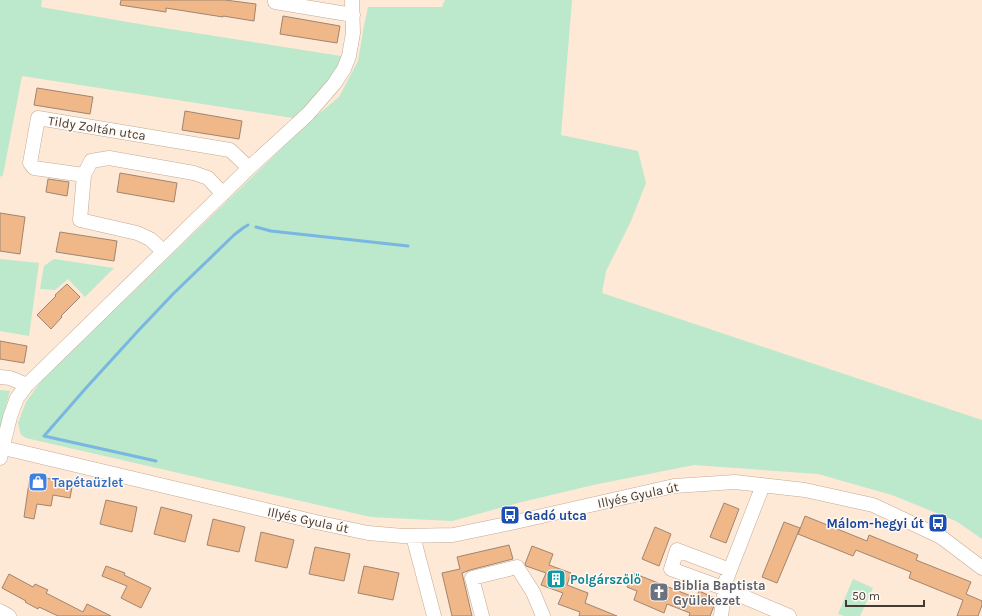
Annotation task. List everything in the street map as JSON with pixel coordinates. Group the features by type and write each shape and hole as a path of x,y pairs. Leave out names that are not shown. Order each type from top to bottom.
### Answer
{"street":[{"path":"275,0 275,2 353,15"},
{"path":"1,451 10,417 17,398 27,385 163,251 308,114 334,84 344,69 349,56 353,33 352,0"},
{"name":"Tildy Zoltán utca","path":"84,175 34,168 30,163 38,118 230,150 250,168"},
{"path":"163,251 150,239 137,233 80,220 84,175 91,161 109,158 194,173 208,178 223,194"},
{"path":"0,377 10,378 27,385"},
{"name":"Illyés Gyula út","path":"1,451 368,533 403,536 454,535 674,486 735,482 805,490 873,505 941,537 982,568"},
{"path":"721,615 724,597 723,588 763,485"},
{"path":"413,536 434,616"},
{"path":"730,570 677,550 671,568 789,616"},
{"path":"482,616 472,578 517,567 533,592 543,616"},
{"path":"0,611 9,616"}],"green space":[{"path":"0,0 42,0 41,7 347,57 306,111 293,118 22,76 3,175 0,177"},
{"path":"445,0 572,0 561,135 638,151 646,183 631,221 606,271 602,293 982,420 982,539 956,521 892,495 818,474 694,465 593,485 452,521 371,517 26,438 21,435 18,423 26,402 42,380 309,122 339,97 358,61 368,7 442,7"},
{"path":"0,259 39,263 29,336 0,331"},
{"path":"54,259 114,268 85,297 68,279 55,290 40,289 44,266"},
{"path":"0,390 10,391 0,428"},
{"path":"853,579 873,588 860,616 844,616 838,614"}],"building":[{"path":"121,0 225,0 256,4 254,21 166,8 166,12 120,5"},
{"path":"283,16 340,26 337,43 280,34"},
{"path":"37,88 93,97 90,114 34,105"},
{"path":"185,111 242,121 239,139 182,130"},
{"path":"120,173 177,183 174,202 117,192"},
{"path":"48,179 69,182 67,196 46,192"},
{"path":"0,213 25,217 20,254 0,251"},
{"path":"60,232 117,241 114,261 56,252"},
{"path":"67,284 80,297 61,316 62,317 51,329 37,315"},
{"path":"0,341 27,346 24,363 0,359"},
{"path":"30,476 73,482 70,498 53,495 51,506 37,504 34,519 24,517"},
{"path":"106,500 137,507 132,532 100,524"},
{"path":"724,503 739,509 726,543 710,537"},
{"path":"161,507 192,515 185,542 154,534"},
{"path":"805,516 867,541 869,535 918,555 916,560 971,582 966,594 982,601 978,616 957,616 963,600 909,578 911,572 856,550 853,556 798,534"},
{"path":"213,519 245,527 239,552 207,545"},
{"path":"784,522 800,528 777,583 762,577"},
{"path":"655,527 671,534 659,566 642,559"},
{"path":"261,532 294,540 287,568 255,561"},
{"path":"509,545 513,559 462,573 472,616 452,616 442,573 460,569 457,557"},
{"name":"Polgárszőlő","path":"532,546 553,554 549,565 571,573 567,585 588,593 585,603 617,616 579,616 580,612 558,604 563,593 541,585 546,573 526,566 525,564"},
{"path":"315,547 350,554 344,581 309,574"},
{"path":"106,566 125,573 124,575 151,588 141,608 121,598 127,586 102,576"},
{"path":"364,566 399,573 393,600 358,593"},
{"name":"Biblia Baptista Gyülekezet","path":"633,573 696,598 699,591 715,598 710,616 689,616 690,613 667,604 664,613 634,600 637,591 627,587"},
{"path":"9,574 33,587 35,584 48,590 46,593 83,612 87,604 111,616 58,616 39,607 38,609 2,588"}],"waterway":[{"path":"156,461 44,436 173,294 234,235 248,225"},
{"path":"256,227 271,231 408,246"}],"place":[{"name":"Tapétaüzlet","path":"38,482"},
{"name":"Gadó utca","path":"510,515"},
{"name":"Málom-hegyi út","path":"938,523"},
{"name":"Polgárszőlő","path":"556,579"},
{"name":"Biblia Baptista Gyülekezet","path":"659,592"}]}
